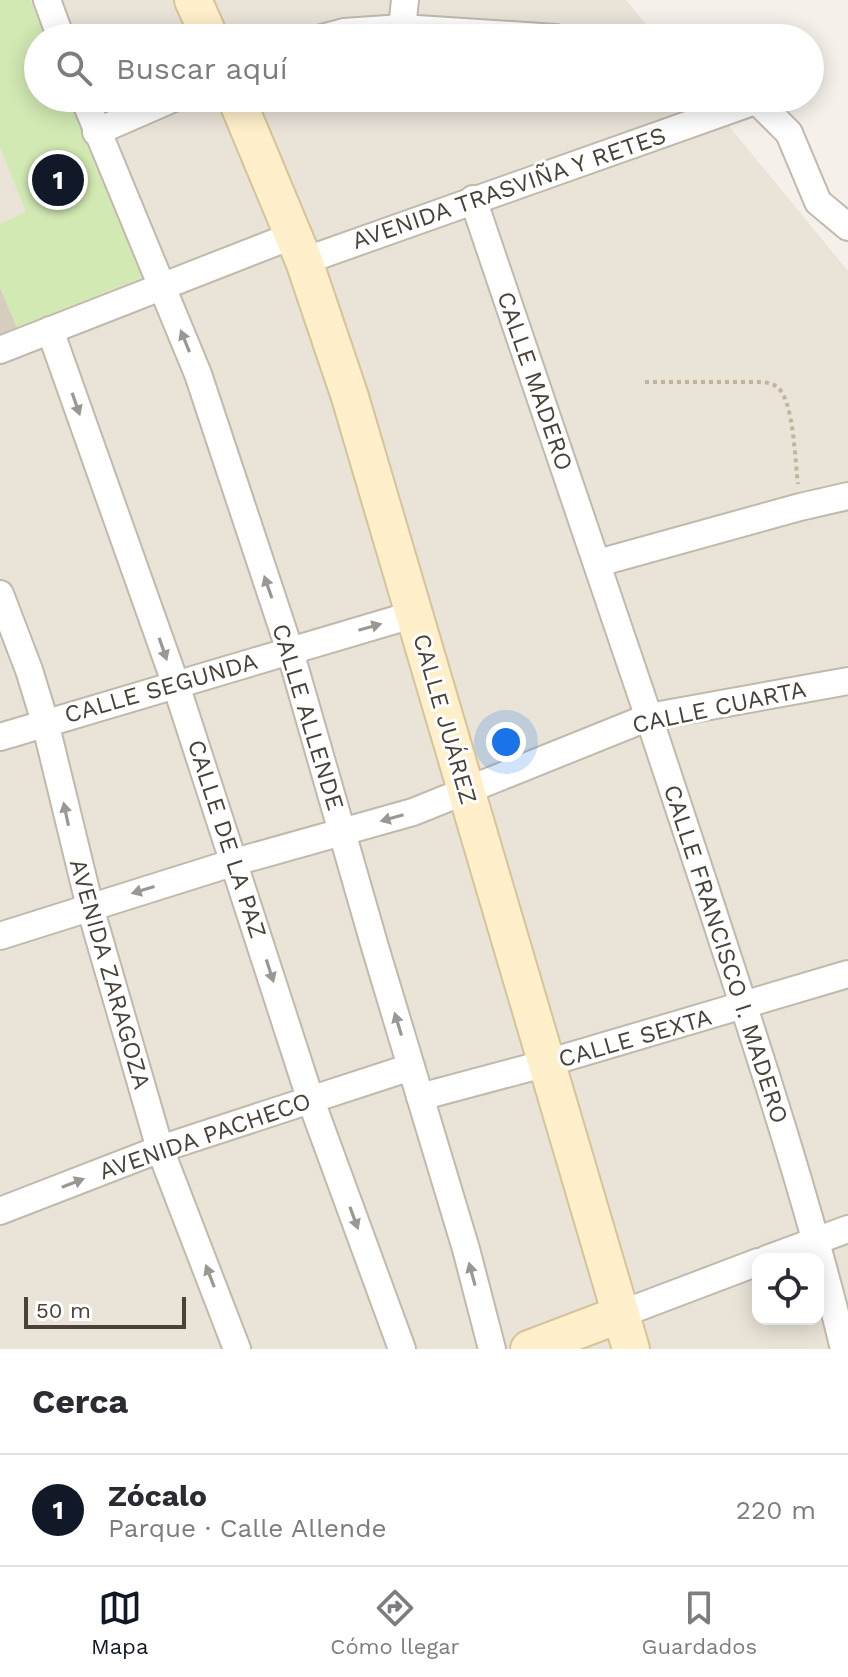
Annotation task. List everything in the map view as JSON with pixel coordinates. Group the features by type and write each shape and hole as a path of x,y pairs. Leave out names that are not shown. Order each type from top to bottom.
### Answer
{"street":[{"path":"47,0 56,24"},
{"path":"193,0 204,24"},
{"path":"402,24 405,0"},
{"name":"CALLE ALLENDE","path":"89,112 198,374 290,651 466,1249 492,1349"},
{"path":"96,132 142,112"},
{"name":"CALLE JUÁREZ","path":"242,112 299,248 350,397 631,1349"},
{"name":"AVENIDA TRASVIÑA Y RETES","path":"0,350 163,287 473,199 721,112"},
{"path":"769,112 789,133 818,202 848,227"},
{"name":"CALLE MADERO","path":"473,199 598,563"},
{"name":"CALLE DE LA PAZ","path":"50,330 176,685 310,1098 402,1349"},
{"path":"598,563 848,496"},
{"name":"CALLE FRANCISCO I. MADERO","path":"598,563 744,1006 817,1240 844,1349"},
{"name":"AVENIDA ZARAGOZA","path":"0,594 45,722 90,907 160,1149 237,1349"},
{"name":"CALLE SEGUNDA","path":"0,737 415,614"},
{"name":"CALLE CUARTA","path":"0,936 235,862 413,812 649,717 848,681"},
{"name":"CALLE SEXTA","path":"420,1097 547,1063 848,974"},
{"name":"AVENIDA PACHECO","path":"0,1211 160,1149 411,1067"},
{"path":"783,1253 848,1229"},
{"path":"529,1349 752,1264"}],"path":[{"path":"645,382 759,382 780,388 788,407 800,507"}],"shaded area":[{"path":"0,0 626,0 646,24 24,24 24,112 717,112 848,271 848,1349 0,1349"}],"green space":[{"path":"0,0 30,0 40,24 24,24 24,112 76,112 143,277 17,328 0,288 0,224 26,212 0,147"}],"building":[{"path":"0,288 17,328 0,335"}],"place":[{"name":"Zócalo","path":"58,180"}]}
